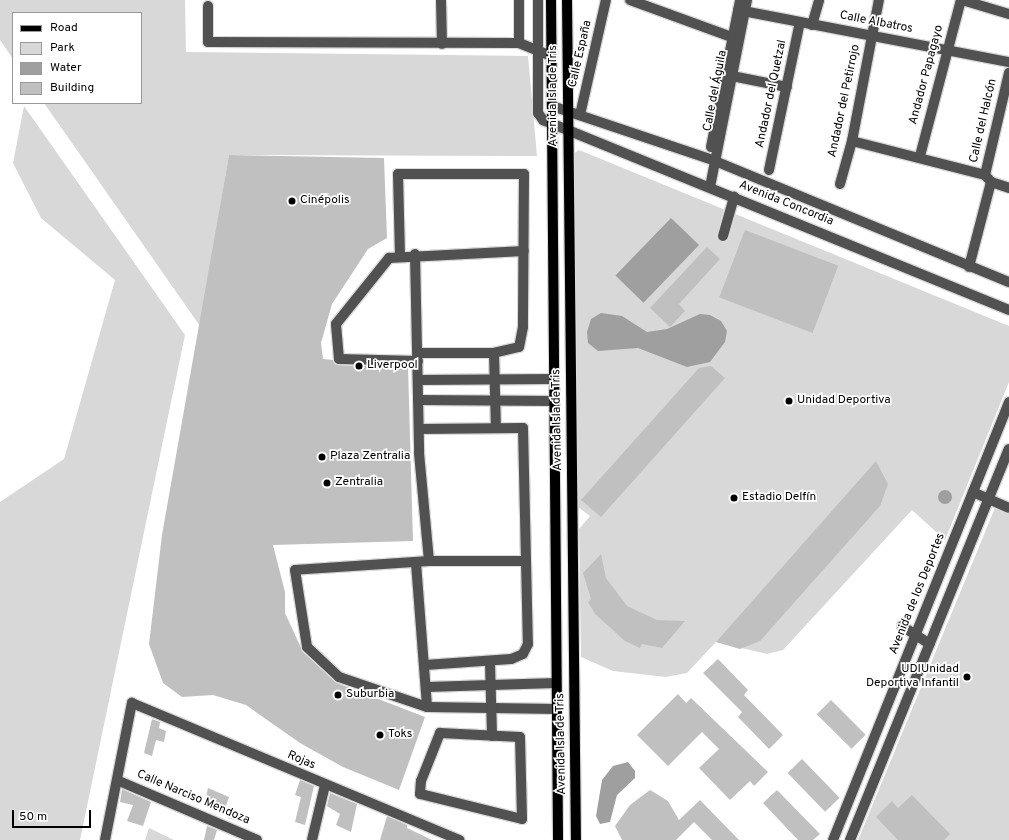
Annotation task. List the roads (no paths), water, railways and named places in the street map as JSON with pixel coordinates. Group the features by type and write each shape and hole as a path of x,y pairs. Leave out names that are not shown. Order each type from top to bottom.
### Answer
{"main road":[{"name":"Avenida Isla de Tris","path":"551,0 558,840"},
{"name":"Avenida Isla de Tris","path":"567,0 566,110 568,132 576,840"}],"street":[{"path":"441,0 442,44"},
{"path":"519,0 519,43"},
{"path":"538,0 538,113 552,125"},
{"name":"Calle España","path":"580,114 606,0"},
{"path":"630,0 735,38"},
{"name":"Calle del Águila","path":"707,185 741,7 747,0"},
{"path":"812,24 818,0"},
{"name":"Andador del Petirrojo","path":"840,184 852,141 879,0"},
{"path":"962,0 1009,14"},
{"name":"Andador Papagayo","path":"920,156 946,50 962,0"},
{"path":"208,6 208,42 442,44 519,43 552,56"},
{"name":"Calle Albatros","path":"741,7 800,22 1009,62"},
{"name":"Andador del Quetzal","path":"769,170 800,22"},
{"name":"Calle del Águila","path":"712,160 732,76 735,38"},
{"name":"Calle del Halcón","path":"969,266 1006,103 1009,73"},
{"path":"732,76 787,87"},
{"name":"Avenida Concordia","path":"552,106 580,114 712,160 1009,282"},
{"name":"Avenida Concordia","path":"552,125 707,185 1009,310"},
{"path":"852,141 920,156 988,178 1009,188"},
{"path":"400,256 398,174 524,174 524,251 522,341 512,351 418,357 339,359 336,324 388,258 415,254 524,251"},
{"path":"723,236 734,197"},
{"path":"415,254 420,478 429,561"},
{"path":"494,353 496,428"},
{"path":"418,380 554,379"},
{"path":"418,400 555,401"},
{"name":"Avenida de los Deportes","path":"834,840 1009,402"},
{"path":"419,429 523,428 528,644 523,654 490,663 425,665"},
{"path":"850,840 1009,449"},
{"path":"973,492 1009,508"},
{"path":"525,560 429,561 295,570 307,648 322,664 339,677 427,707 493,710 557,709"},
{"path":"416,563 427,687 427,707"},
{"path":"902,626 915,636 930,644"},
{"path":"490,663 493,710 492,736"},
{"path":"427,687 556,683"},
{"name":"Rojas","path":"119,781 132,703 325,785 460,840"},
{"path":"440,733 492,736 520,737 522,818 420,794 421,780 440,733"},
{"path":"105,840 119,781"},
{"name":"Calle Narciso Mendoza","path":"119,781 257,840"},
{"path":"312,840 325,785"}],"water":[{"path":"671,218 699,245 643,303 615,276"},
{"path":"601,313 622,316 647,332 667,329 700,314 710,315 721,321 727,331 725,342 710,362 687,367 638,348 598,351 588,343 587,332 591,319"},
{"path":"942,490 948,490 952,494 952,500 948,504 942,504 938,500 938,494"},
{"path":"628,762 635,771 635,778 617,795 610,822 600,824 596,816 602,780 613,766"}],"place":[{"name":"Cinépolis","path":"292,201"},
{"name":"Liverpool","path":"359,366"},
{"name":"Unidad Deportiva","path":"789,401"},
{"name":"Plaza Zentralia","path":"322,457"},
{"name":"Zentralia","path":"327,483"},
{"name":"Estadio Delfín","path":"734,498"},
{"name":"UDIUnidad Deportiva Infantil","path":"967,677"},
{"name":"Suburbia","path":"338,695"},
{"name":"Toks","path":"380,735"}]}
